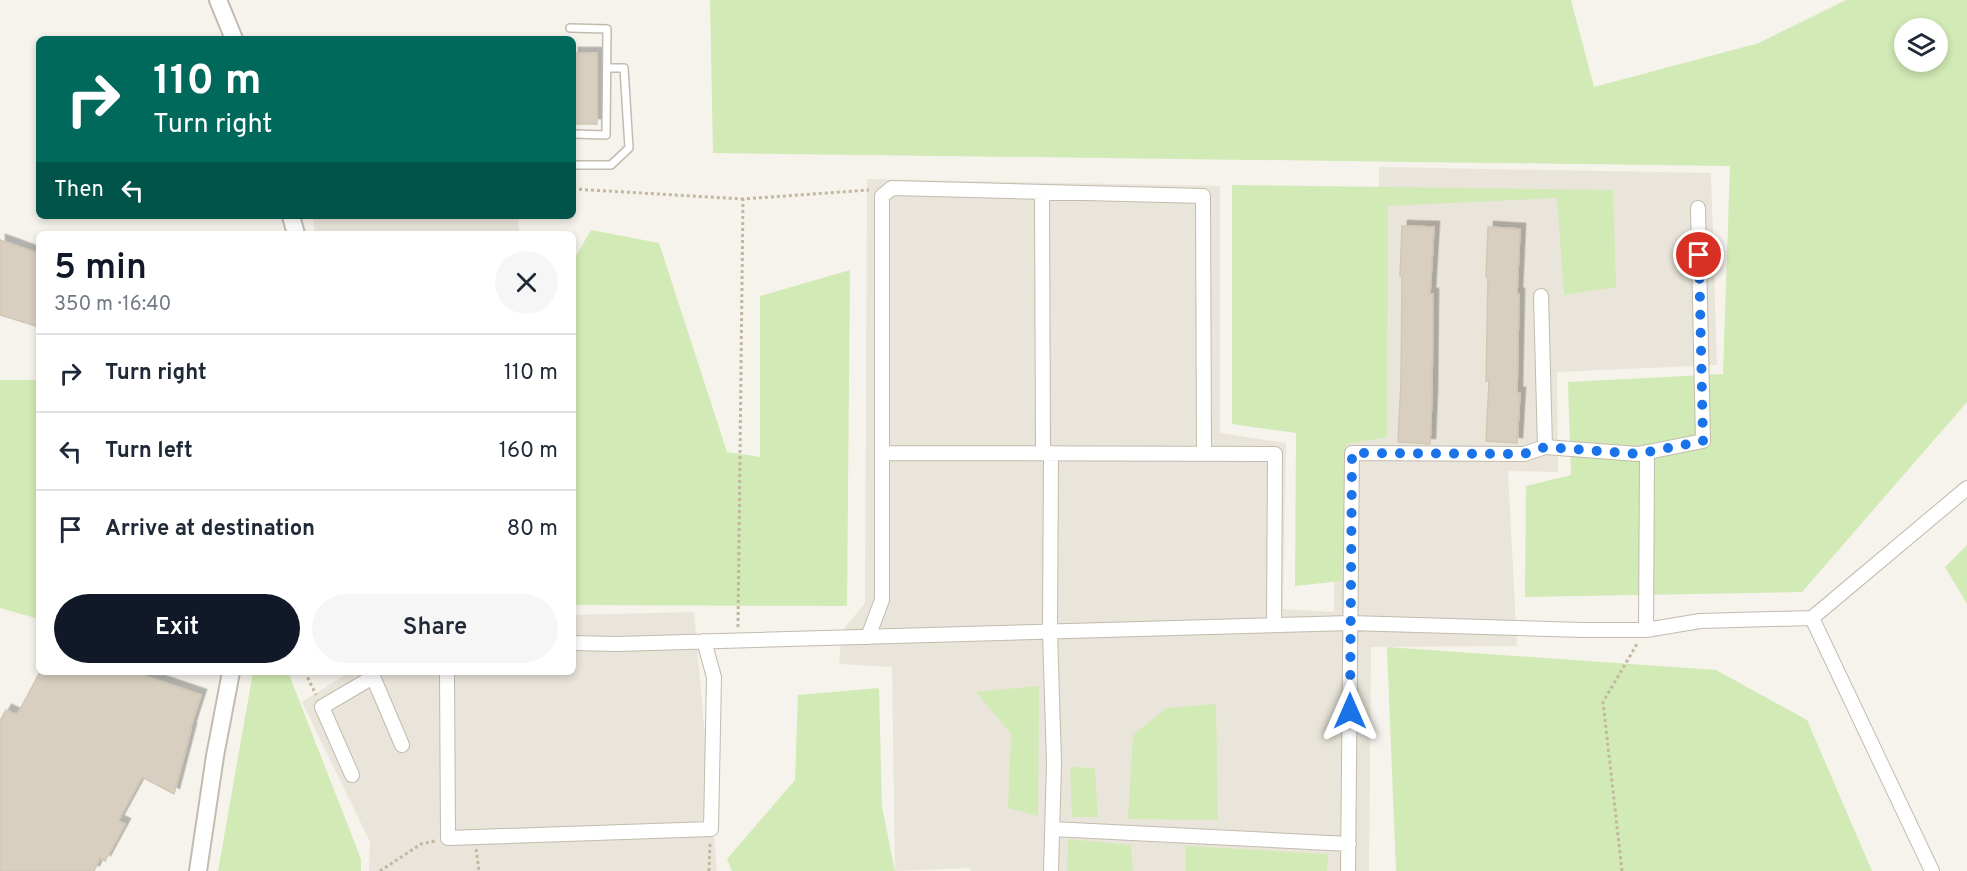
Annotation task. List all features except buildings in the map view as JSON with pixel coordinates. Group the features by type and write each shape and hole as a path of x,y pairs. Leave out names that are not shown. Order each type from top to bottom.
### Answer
{"street":[{"path":"218,0 233,36"},
{"path":"868,637 882,600 882,196 892,188 1203,196 1204,453"},
{"path":"1042,192 1054,763 1051,871"},
{"path":"1348,871 1352,453 1524,454 1545,447 1638,454 1703,441 1698,208"},
{"path":"1541,296 1545,447"},
{"path":"1646,630 1647,452"},
{"path":"883,453 1275,454 1274,626"},
{"path":"576,643 1350,623 1646,630 1700,621 1812,618 1967,488"},
{"path":"1812,618 1932,871"},
{"path":"447,675 448,838 711,829 714,677 704,641"},
{"path":"198,871 215,756 230,675"},
{"path":"352,775 322,707 372,675 402,745"},
{"path":"1052,830 1349,844"},
{"path":"1919,871 1924,856"}],"lane":[{"path":"570,28 607,29 606,135 576,134"},
{"path":"576,165 611,165 629,148 624,68 607,68"}],"path":[{"path":"576,189 743,199 892,188"},
{"path":"738,640 743,199"},
{"path":"1622,871 1603,702 1646,630"},
{"path":"306,675 322,707"},
{"path":"709,871 711,829"},
{"path":"475,837 479,871"},
{"path":"380,871 421,844 448,838"}],"shaded area":[{"path":"1379,167 1711,173 1717,365 1557,372 1558,472 1508,471 1517,646 1371,647 1369,871 971,871 970,868 895,871 892,667 839,664 842,631 865,603 867,179 1220,186 1220,433 1286,443 1283,609 1334,612 1336,437 1378,432"},
{"path":"313,219 518,219 519,231 315,231"},
{"path":"694,612 717,871 369,871 370,842 302,702 345,675 576,675 576,615"}],"green space":[{"path":"710,0 1571,0 1594,87 1759,43 1846,0 1967,0 1967,402 1802,592 1525,597 1526,486 1571,475 1568,382 1723,374 1730,166 713,153"},
{"path":"1232,185 1613,190 1616,287 1564,295 1557,198 1388,206 1387,437 1346,444 1342,581 1295,586 1296,433 1232,424"},
{"path":"591,230 659,243 727,452 760,457 760,296 850,270 847,606 576,605 576,256"},
{"path":"0,380 36,380 36,618 0,608"},
{"path":"1967,545 1967,604 1945,567"},
{"path":"1387,647 1716,670 1807,720 1872,871 1396,871"},
{"path":"252,675 289,675 361,859 361,871 218,871"},
{"path":"1039,686 1038,816 1008,808 1011,734 976,692"},
{"path":"879,688 882,807 895,871 732,871 727,859 795,780 798,695"},
{"path":"1216,704 1218,820 1128,819 1133,735 1167,708"},
{"path":"1070,767 1095,768 1098,817 1072,817"},
{"path":"1068,839 1131,845 1133,871 1067,871"},
{"path":"1186,846 1328,854 1327,871 1186,871"}],"route":[{"path":"1350,711 1352,453 1524,454 1545,447 1638,454 1703,441 1699,255"}]}
